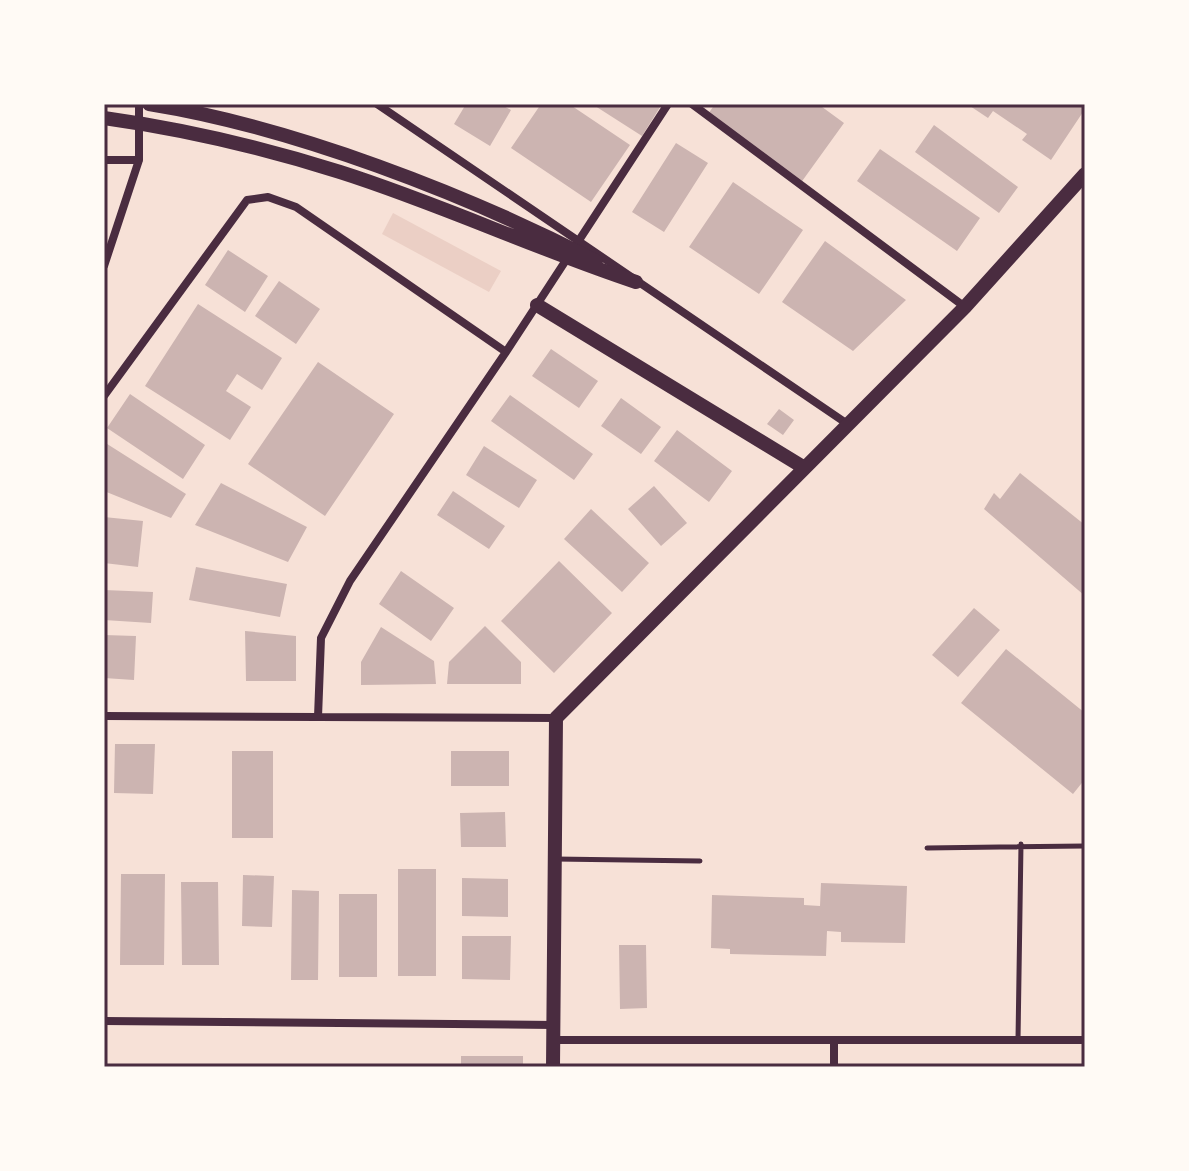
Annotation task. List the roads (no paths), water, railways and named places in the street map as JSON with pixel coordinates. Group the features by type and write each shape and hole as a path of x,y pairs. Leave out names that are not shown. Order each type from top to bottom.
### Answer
{"street":[{"path":"104,266 139,160 139,104"},
{"path":"149,104 181,109 291,139 423,183 573,249 636,282 846,423"},
{"path":"377,104 573,249 636,282"},
{"path":"318,717 321,638 350,581 506,352 668,104"},
{"path":"692,104 965,307"},
{"path":"104,118 276,154 573,249"},
{"path":"104,160 139,160"},
{"path":"553,1067 556,718 846,423 965,307 1085,174"},
{"path":"104,396 247,200 268,197 296,207 506,352"},
{"path":"537,305 803,467"},
{"path":"104,716 556,718"},
{"path":"104,1021 834,1041 1085,1040"},
{"path":"834,1041 834,1067"}],"lane":[{"path":"927,848 1021,844 1085,846"},
{"path":"1018,1040 1021,844"},
{"path":"554,859 700,861"}]}
